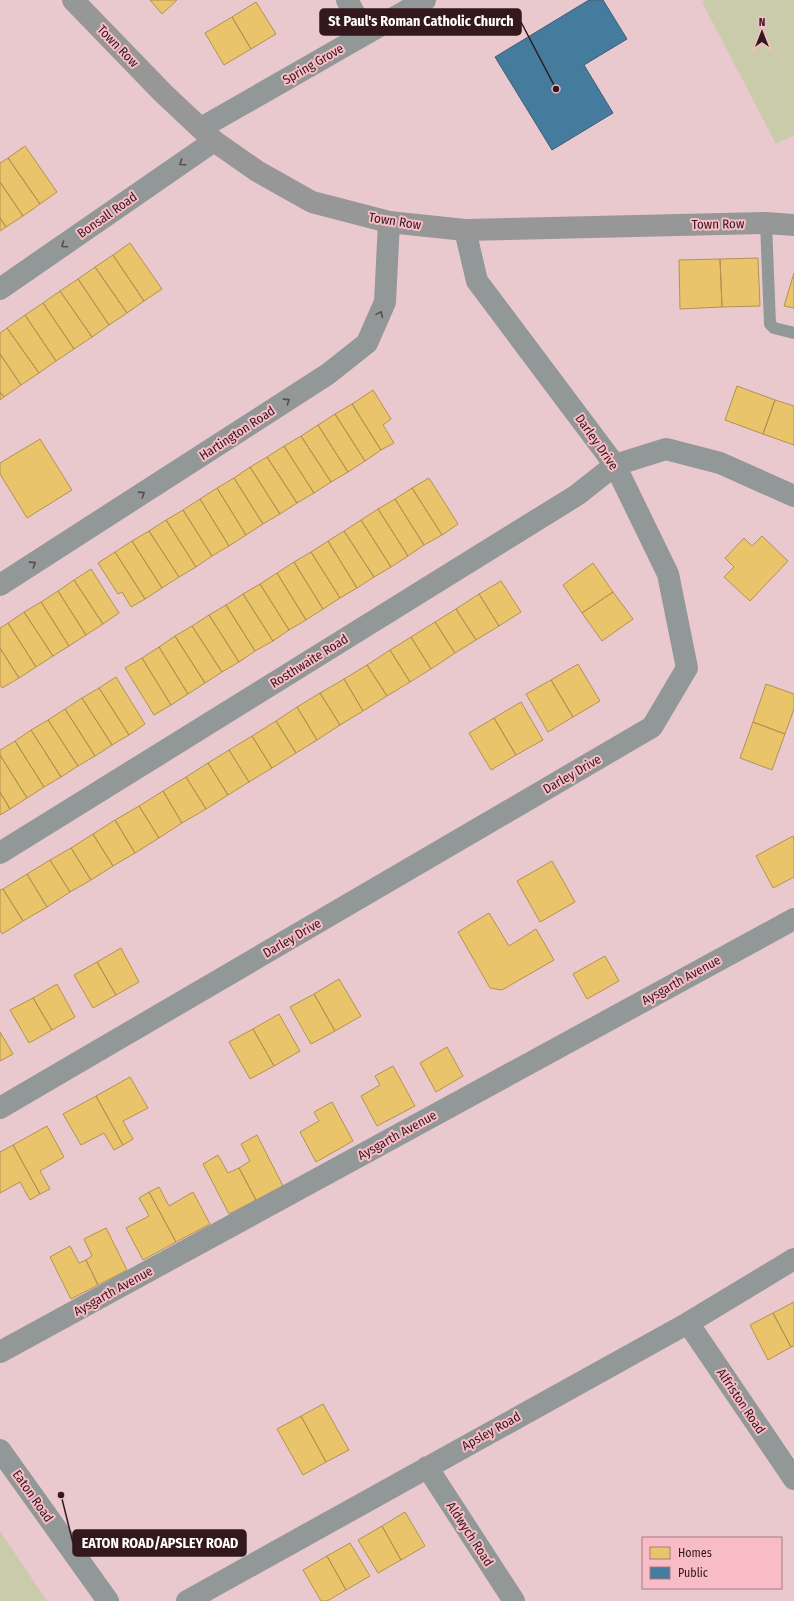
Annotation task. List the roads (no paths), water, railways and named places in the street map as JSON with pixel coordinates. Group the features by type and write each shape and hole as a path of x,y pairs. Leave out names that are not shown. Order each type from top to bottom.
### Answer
{"street":[{"name":"Town Row","path":"73,0 163,93 208,134 257,171 312,202 389,222 464,230 766,223 794,225"},
{"path":"347,0 365,34"},
{"name":"Spring Grove","path":"208,134 365,34 425,0"},
{"name":"Bonsall Road","path":"0,289 208,134"},
{"name":"Hartington Road","path":"0,585 328,374 366,343 385,302 389,222"},
{"name":"Darley Drive","path":"0,1108 652,727 687,668 668,574 615,465 477,281 464,230"},
{"path":"615,465 666,449 720,463 794,496"},
{"name":"Rosthwaite Road","path":"0,853 576,495 615,465"},
{"name":"Aysgarth Avenue","path":"0,1352 794,919"},
{"name":"Apsley Road","path":"187,1601 688,1323 794,1259"},
{"name":"Alfriston Road","path":"688,1323 794,1479"},
{"name":"Eaton Road","path":"0,1450 108,1601"},
{"name":"Aldwych Road","path":"427,1467 514,1601"}],"lane":[{"path":"766,223 770,324 774,328 794,333"}],"place":[{"name":"St Paul's Roman Catholic Church","path":"556,89"},
{"name":"EATON ROAD/APSLEY ROAD","path":"61,1495"}]}
